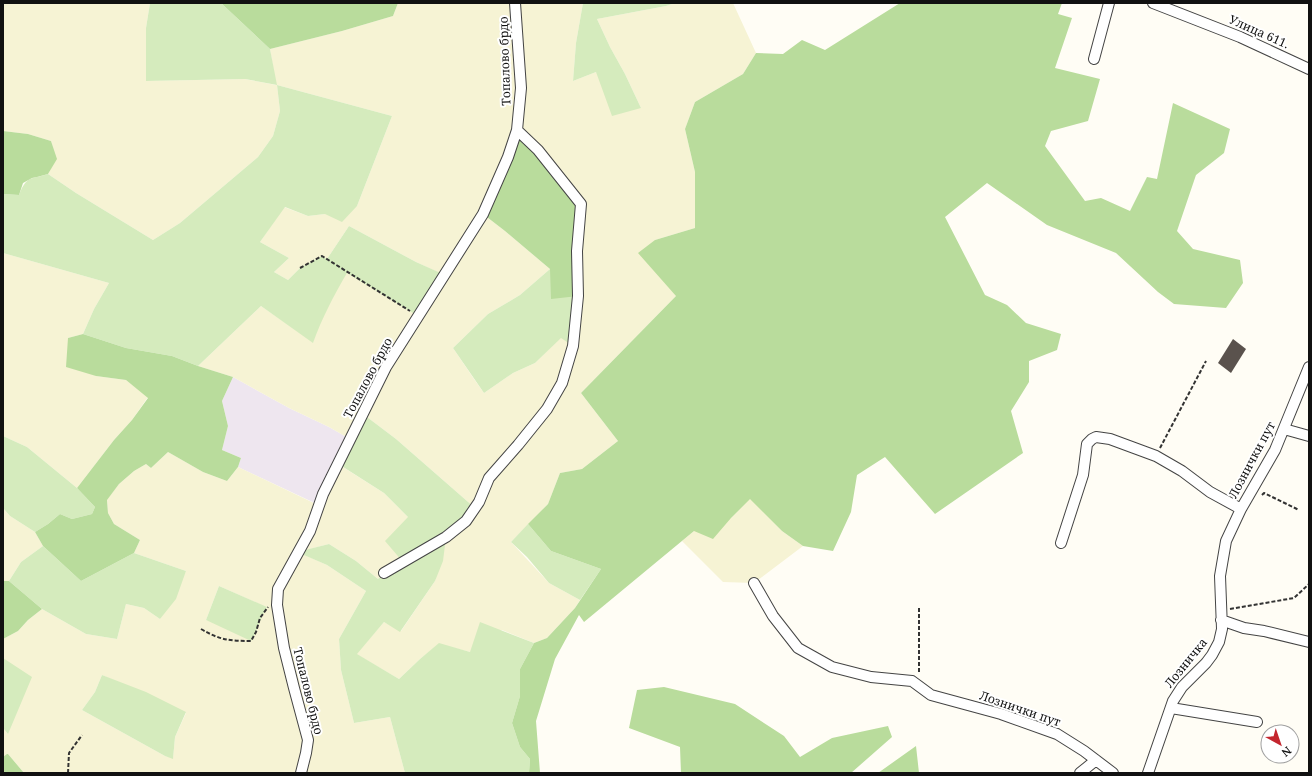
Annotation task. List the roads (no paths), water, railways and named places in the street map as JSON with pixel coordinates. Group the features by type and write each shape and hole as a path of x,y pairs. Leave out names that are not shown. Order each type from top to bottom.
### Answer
{"street":[{"name":"Топалово брдо","path":"301,773 308,740 284,648 277,605 278,589 310,530 323,494 386,367 483,214 508,157 517,130 521,88 515,3"},
{"path":"1094,59 1109,3"},
{"name":"Улица 611.","path":"1153,3 1240,37 1309,69"},
{"path":"384,573 446,537 466,520 479,502 489,478 518,445 546,409 562,383 573,346 578,296 577,251 581,204 538,150 517,130"},
{"name":"Лознички пут","path":"1221,564 1226,541 1241,508 1275,450 1309,368"},
{"path":"1284,430 1309,436"},
{"path":"1061,543 1081,479 1087,444 1096,437 1110,439 1156,456 1182,471 1210,492 1241,508"},
{"name":"Лозничка","path":"1148,773 1175,698 1182,687 1206,663 1221,636 1221,564"},
{"name":"Лознички пут","path":"754,583 773,616 798,648 832,667 871,677 912,681 930,695 1001,714 1057,734 1074,744 1113,773"},
{"path":"1221,615 1244,628 1264,631 1309,642"},
{"path":"1171,708 1257,722"},
{"path":"1080,773 1096,760"}]}
